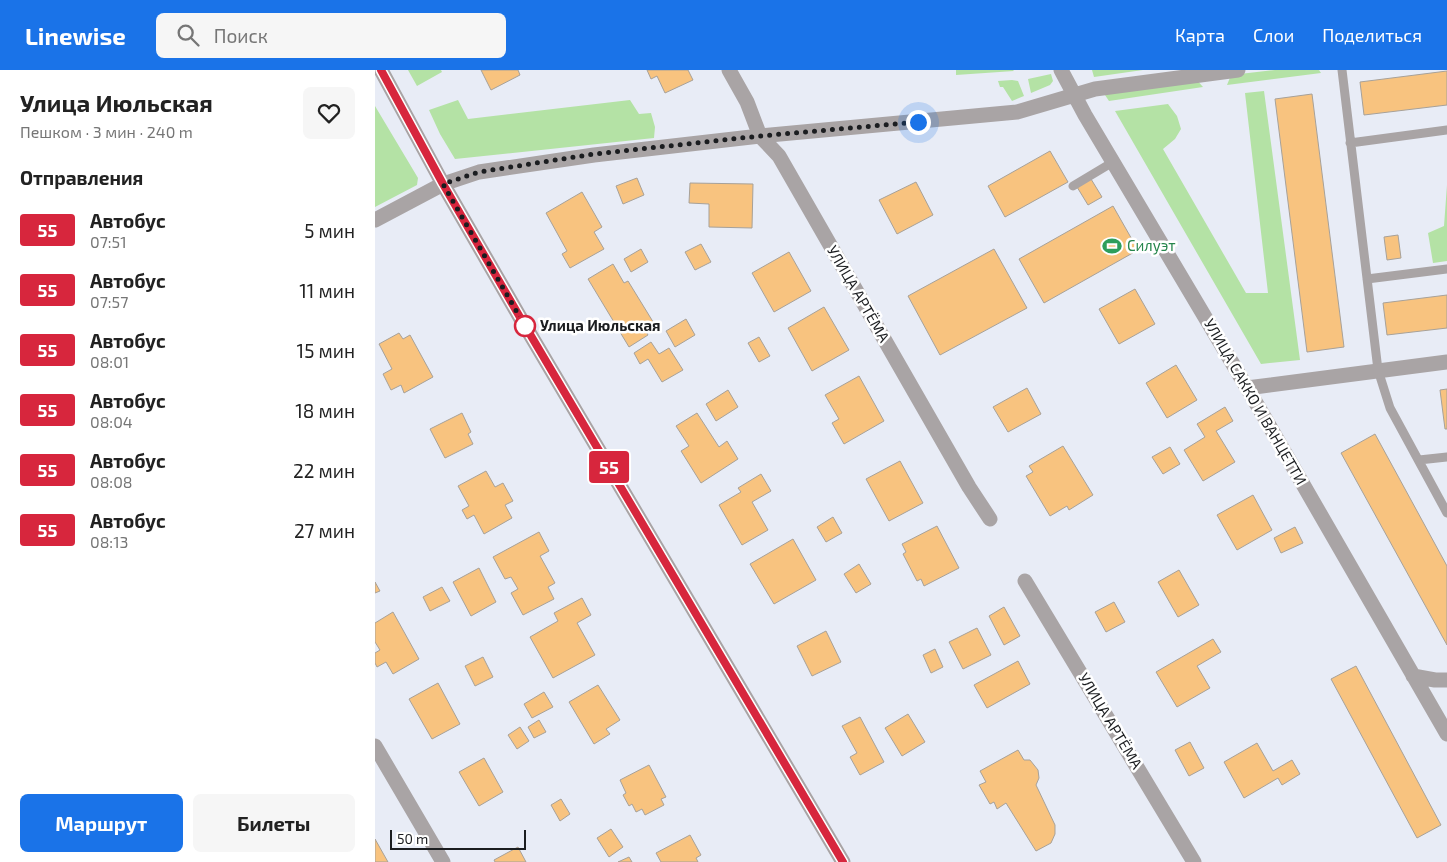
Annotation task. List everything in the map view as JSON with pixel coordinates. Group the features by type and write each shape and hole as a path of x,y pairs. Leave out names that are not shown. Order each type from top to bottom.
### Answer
{"street":[{"path":"381,70 443,184 843,862"},
{"name":"УЛИЦА АРТЁМА","path":"729,70 747,102 760,136 779,156 969,487 990,519"},
{"name":"УЛИЦА САККО И ВАНЦЕТТИ","path":"1061,70 1447,734"},
{"path":"375,220 443,184 479,172 594,154 760,136 1017,112 1095,89 1238,70"},
{"path":"1247,388 1447,362"},
{"name":"УЛИЦА АРТЁМА","path":"1025,580 1194,862"},
{"path":"1413,676 1447,680"},
{"path":"375,746 443,862"}],"lane":[{"path":"1342,70 1378,370 1390,408 1447,513"},
{"path":"1350,143 1447,130"},
{"path":"1073,186 1113,162"},
{"path":"1367,279 1447,268"},
{"path":"1419,460 1447,457"}],"green space":[{"path":"408,70 441,70 442,72 417,86"},
{"path":"956,70 1013,70 1014,71 956,75"},
{"path":"1092,70 1143,70 1094,77"},
{"path":"1275,70 1319,70 1321,73 1227,85 1231,75"},
{"path":"1051,74 1053,81 1050,85 1031,93 1028,79"},
{"path":"1196,79 1203,87 1109,101 1103,92"},
{"path":"998,81 1018,81 1024,96 1012,101 1003,87 1000,87"},
{"path":"1264,91 1300,360 1261,364 1115,111 1168,104 1177,116 1181,129 1175,139 1163,149 1246,293 1268,293 1245,93"},
{"path":"458,100 468,119 630,100 639,114 651,113 655,127 654,138 455,159 440,134 429,110"},
{"path":"375,106 418,178 417,185 375,207"},
{"path":"1447,185 1447,261 1433,263 1428,233 1444,226"}],"building":[{"path":"481,70 518,70 520,75 491,90"},
{"path":"647,70 688,70 693,80 665,93 657,76 651,79"},
{"path":"1447,71 1447,105 1364,115 1360,82"},
{"path":"1312,94 1344,347 1307,352 1275,99"},
{"path":"1050,151 1068,182 1005,217 988,186"},
{"path":"637,178 644,195 623,204 616,186"},
{"path":"1091,179 1102,197 1088,205 1077,187"},
{"path":"916,182 933,215 897,234 879,200"},
{"path":"690,183 753,184 752,228 709,227 709,204 689,203"},
{"path":"582,192 602,227 594,232 604,249 570,268 562,254 567,251 546,213"},
{"path":"1113,206 1138,250 1044,303 1019,259"},
{"path":"1398,235 1401,258 1387,260 1384,237"},
{"path":"701,244 711,262 695,270 685,252"},
{"path":"641,249 648,262 631,272 624,259"},
{"path":"994,249 1027,308 940,355 908,296"},
{"path":"789,252 811,291 774,312 752,273"},
{"path":"613,264 624,283 628,281 655,325 645,330 648,335 629,347 588,279"},
{"path":"1135,289 1155,324 1119,344 1099,309"},
{"path":"1447,295 1447,328 1387,335 1383,303"},
{"path":"824,307 849,350 812,371 788,328"},
{"path":"686,319 695,335 675,347 666,331"},
{"path":"399,333 403,339 410,335 433,377 404,393 401,385 391,390 383,374 392,369 379,344"},
{"path":"759,337 770,356 759,362 748,343"},
{"path":"651,342 659,354 669,348 683,370 662,382 648,359 640,364 634,353"},
{"path":"1176,365 1197,400 1167,418 1146,383"},
{"path":"859,376 884,421 844,444 832,423 839,419 825,395"},
{"path":"1027,388 1041,414 1008,432 993,407"},
{"path":"1447,389 1447,429 1445,429 1440,390"},
{"path":"728,390 738,407 716,421 706,404"},
{"path":"1225,407 1233,421 1216,431 1235,462 1203,481 1184,450 1205,437 1197,424"},
{"path":"462,413 471,432 468,434 473,444 445,458 430,429"},
{"path":"697,413 719,447 727,441 738,459 701,483 681,451 689,446 676,426"},
{"path":"1375,434 1447,566 1447,645 1341,453"},
{"path":"1063,446 1093,495 1069,510 1067,506 1050,516 1026,476 1033,472 1029,466"},
{"path":"1170,447 1180,464 1163,474 1152,457"},
{"path":"900,461 923,503 889,521 866,479"},
{"path":"486,471 495,487 503,483 513,501 505,505 512,518 484,534 474,515 467,519 462,510 469,506 458,486"},
{"path":"761,474 771,491 752,502 768,530 742,545 719,505 741,492 738,488"},
{"path":"1253,495 1272,530 1237,550 1217,515"},
{"path":"833,517 842,533 826,542 817,527"},
{"path":"937,526 959,568 924,586 921,579 917,581 903,554 906,552 902,544"},
{"path":"1295,527 1303,543 1281,553 1274,538"},
{"path":"539,532 549,551 540,556 555,583 548,587 554,599 523,615 511,593 518,589 511,577 505,579 493,557"},
{"path":"793,539 816,580 774,604 750,564"},
{"path":"859,564 871,584 856,593 844,574"},
{"path":"479,568 496,602 471,616 453,582"},
{"path":"1179,570 1199,605 1178,617 1158,582"},
{"path":"375,582 380,591 375,593"},
{"path":"442,587 450,601 430,611 423,597"},
{"path":"582,598 591,615 577,623 595,655 553,678 530,637 558,621 554,613"},
{"path":"1114,602 1125,622 1106,632 1095,612"},
{"path":"1004,607 1020,636 1004,645 989,616"},
{"path":"393,612 419,659 393,674 386,662 377,667 375,663 375,653 380,650 375,642 375,623"},
{"path":"977,628 991,655 963,669 949,642"},
{"path":"826,631 841,662 812,676 797,646"},
{"path":"1213,639 1221,652 1197,666 1210,688 1177,707 1156,672"},
{"path":"935,649 943,667 931,673 923,655"},
{"path":"483,657 493,677 475,686 465,666"},
{"path":"1018,661 1030,684 987,708 974,685"},
{"path":"1356,666 1441,825 1417,838 1331,679"},
{"path":"438,683 460,724 432,739 409,699"},
{"path":"598,685 620,720 606,729 610,734 594,744 569,702"},
{"path":"544,692 553,707 532,718 524,704"},
{"path":"908,714 925,742 902,756 885,728"},
{"path":"860,717 884,762 860,775 850,757 857,753 842,726"},
{"path":"539,720 546,732 534,738 528,727"},
{"path":"520,727 529,741 517,749 508,735"},
{"path":"1190,742 1204,768 1189,776 1175,750"},
{"path":"1257,743 1273,771 1292,760 1300,774 1282,785 1278,778 1244,798 1224,762"},
{"path":"1018,750 1024,760 1030,760 1038,770 1039,778 1036,785 1055,825 1055,834 1051,843 1036,851 1006,803 997,809 994,802 990,804 979,785 986,782 980,771"},
{"path":"484,758 503,792 479,806 459,772"},
{"path":"649,765 666,797 661,799 664,805 645,815 642,809 636,812 632,804 629,806 623,795 626,793 620,780"},
{"path":"561,799 570,814 560,821 551,805"},
{"path":"611,829 623,847 609,857 597,838"},
{"path":"690,835 701,855 696,858 698,862 661,862 656,853"},
{"path":"375,839 388,862 375,862"},
{"path":"518,847 526,862 495,862 494,860"},
{"path":"629,857 632,862 618,862"}],"bus line":[{"name":"55","path":"381,70 443,184 521,319 843,862"}],"place":[{"name":"Силуэт","path":"1112,246"},
{"name":"Улица Июльская","path":"525,326"}],"route":[{"path":"525,326 443,184 479,172 594,154 760,136 918,122"}]}
